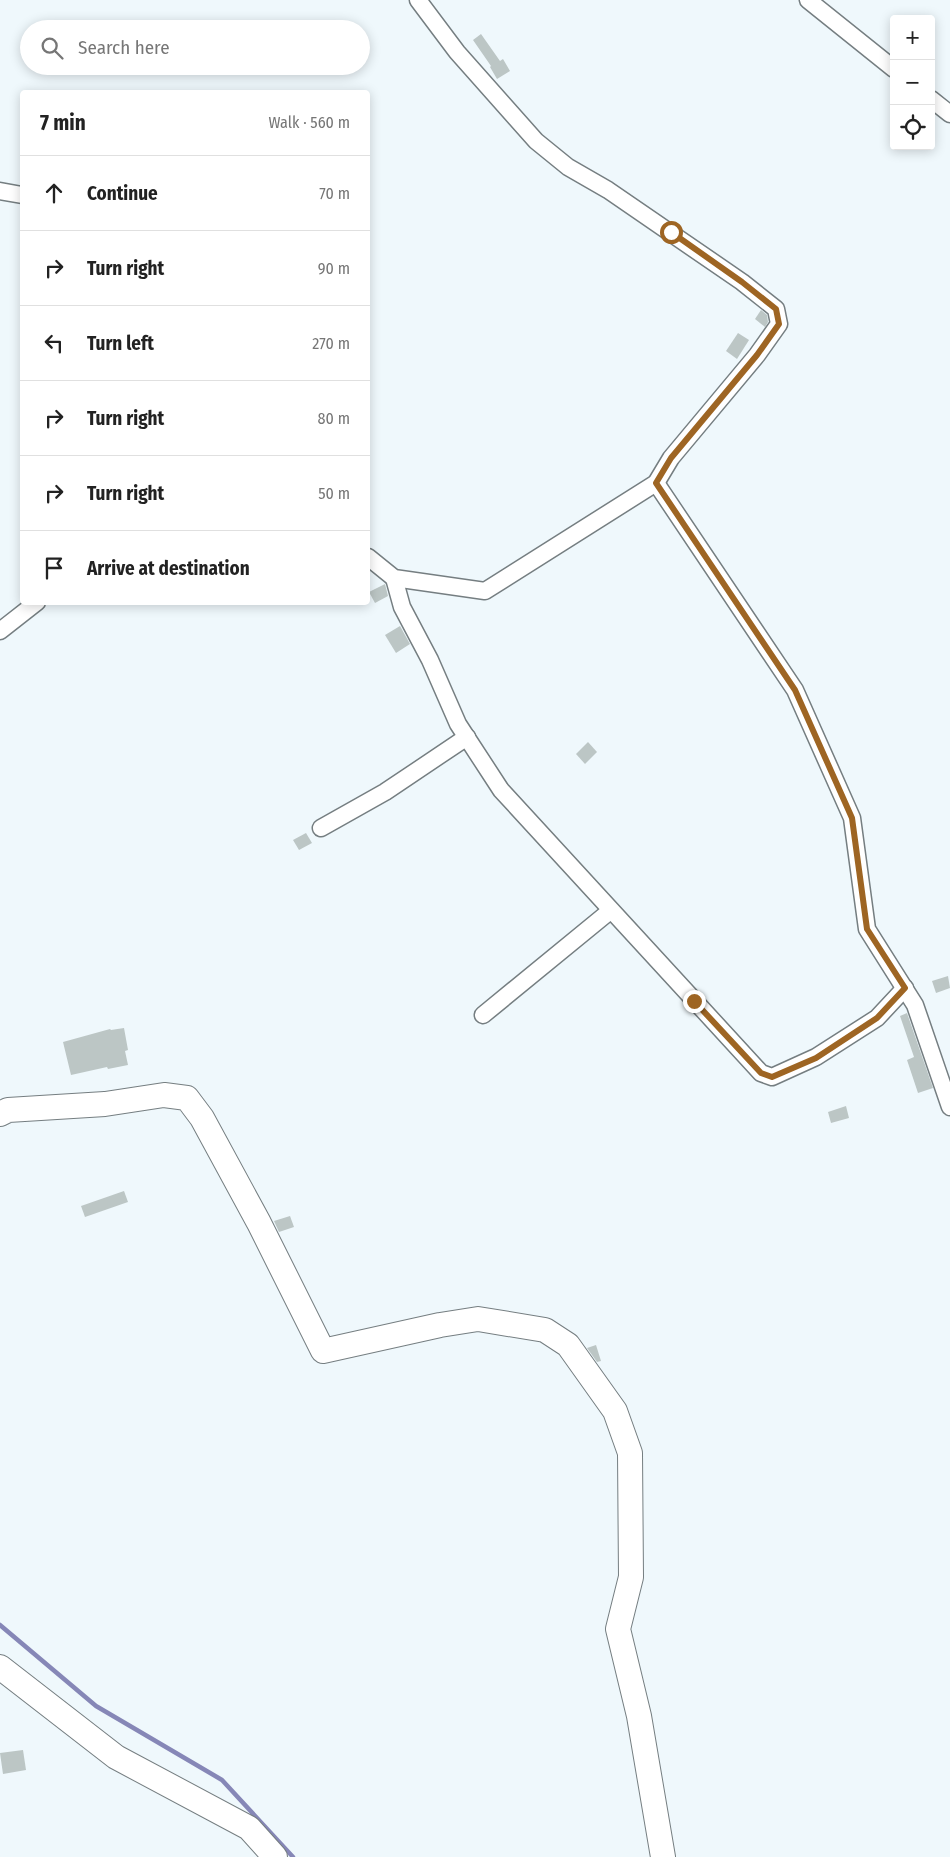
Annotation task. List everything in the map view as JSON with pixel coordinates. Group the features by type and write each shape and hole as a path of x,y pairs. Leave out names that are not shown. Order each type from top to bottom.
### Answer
{"street":[{"path":"370,559 394,578 485,590 656,483 671,458 746,370 779,324 776,309 742,282 608,190 568,166 536,141 457,52 418,0"},
{"path":"808,0 890,66"},
{"path":"935,102 950,114"},
{"path":"0,191 20,195"},
{"path":"656,483 795,690 852,818 867,929 916,1005 950,1107"},
{"path":"394,578 402,607 430,660 458,724 501,790 610,911 761,1073 772,1077 816,1058 877,1018 905,988"},
{"path":"0,631 33,605"},
{"path":"321,828 385,792 467,737"},
{"path":"483,1015 610,911"},
{"path":"0,1114 8,1110 105,1104 164,1095 187,1098 202,1118 259,1223 323,1351 440,1325 478,1319 546,1330 568,1345 615,1411 630,1453 631,1577 618,1629 639,1716 663,1857"},
{"path":"0,1667 116,1757 249,1828 275,1857"}],"building":[{"path":"481,34 500,61 503,59 510,71 497,79 491,66 473,40"},
{"path":"761,310 767,315 768,322 765,327 755,319"},
{"path":"738,333 749,340 737,359 726,351"},
{"path":"385,584 388,596 375,603 370,592"},
{"path":"400,626 410,644 396,653 385,635"},
{"path":"588,742 597,752 585,764 576,754"},
{"path":"306,833 312,843 299,850 293,840"},
{"path":"948,976 950,988 936,993 932,981"},
{"path":"907,1013 933,1088 918,1093 907,1060 914,1057 900,1016"},
{"path":"124,1028 128,1050 125,1051 128,1065 108,1069 107,1067 71,1075 63,1042 110,1029"},
{"path":"846,1106 849,1118 831,1123 828,1112"},
{"path":"124,1191 128,1202 85,1217 81,1206"},
{"path":"290,1216 294,1227 279,1232 274,1221"},
{"path":"596,1345 601,1361 597,1362 587,1348"},
{"path":"23,1750 26,1770 3,1774 0,1753"}],"waterway":[{"path":"0,1625 96,1706 222,1780 293,1857"}],"route":[{"path":"671,232 742,282 776,309 779,324 722,399 671,458 656,483 795,690 852,818 867,929 905,988 877,1018 816,1058 772,1077 761,1073 694,1001"}]}
